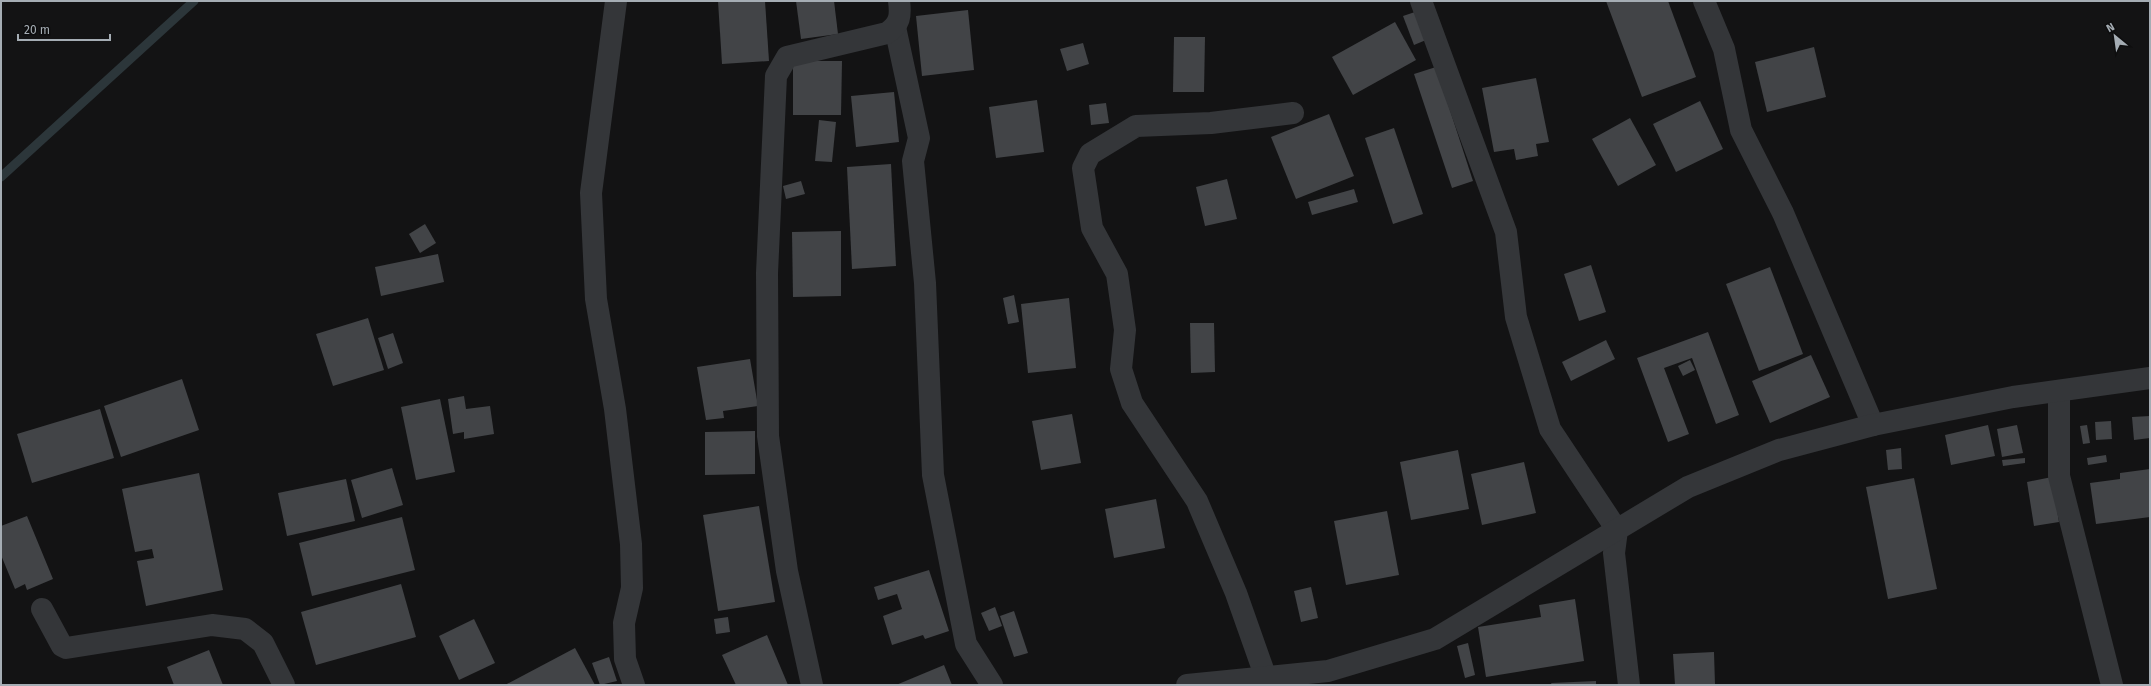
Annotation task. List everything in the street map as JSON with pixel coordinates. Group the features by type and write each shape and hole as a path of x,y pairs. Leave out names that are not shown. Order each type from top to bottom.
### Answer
{"street":[{"path":"616,1 591,193 596,299 615,409 631,544 632,588 624,630 625,659 634,685"},
{"path":"812,685 787,570 768,436 767,273 776,76 787,57 887,33 895,27 902,16 899,1"},
{"path":"1421,1 1506,232 1516,317 1550,429 1618,530 1614,554 1629,685"},
{"path":"1704,1 1724,49 1741,130 1784,213 1873,425"},
{"path":"895,27 919,138 913,161 925,283 933,475 966,644 992,685"},
{"path":"1266,678 1236,594 1197,501 1132,403 1121,369 1125,330 1117,274 1092,228 1083,168 1090,154 1136,126 1211,123 1293,113"},
{"path":"1187,685 1236,683 1328,671 1435,638 1696,484 1779,450 1873,425 2013,397 2150,378"},
{"path":"2059,391 2059,476 2112,685"},
{"path":"42,609 62,646 66,648 212,625 245,629 263,643 284,685"}],"building":[{"path":"718,1 765,1 769,61 722,64"},
{"path":"796,1 834,1 838,34 801,39"},
{"path":"1606,1 1668,1 1696,77 1642,97"},
{"path":"968,10 974,70 922,76 916,16"},
{"path":"1415,12 1426,40 1414,45 1403,16"},
{"path":"1395,22 1416,60 1353,95 1332,57"},
{"path":"1174,37 1205,37 1204,92 1173,92"},
{"path":"1083,43 1089,64 1067,71 1060,49"},
{"path":"1814,47 1826,97 1767,112 1755,62"},
{"path":"793,61 842,61 841,115 793,115"},
{"path":"1436,67 1473,181 1452,188 1414,74"},
{"path":"1536,78 1549,142 1536,144 1538,156 1516,160 1514,149 1494,152 1482,88"},
{"path":"894,92 899,142 856,147 851,96"},
{"path":"1037,100 1044,152 996,158 989,107"},
{"path":"1700,101 1723,149 1676,172 1653,124"},
{"path":"1106,103 1109,123 1091,125 1089,105"},
{"path":"1329,114 1354,176 1296,199 1271,137"},
{"path":"1630,118 1656,165 1618,186 1592,139"},
{"path":"819,120 836,122 832,162 815,161"},
{"path":"1394,128 1423,214 1393,224 1365,138"},
{"path":"891,164 896,266 852,269 847,167"},
{"path":"1227,179 1237,219 1205,226 1196,187"},
{"path":"801,181 805,194 786,199 783,186"},
{"path":"1354,189 1358,202 1312,215 1308,202"},
{"path":"425,224 436,243 420,253 409,234"},
{"path":"841,231 841,296 793,297 792,232"},
{"path":"438,254 444,282 381,296 375,267"},
{"path":"1591,265 1606,312 1579,321 1564,274"},
{"path":"1770,267 1803,354 1759,371 1726,284"},
{"path":"1014,295 1019,322 1008,324 1003,298"},
{"path":"1069,298 1076,368 1028,373 1021,304"},
{"path":"368,318 384,370 333,386 316,334"},
{"path":"1190,323 1214,323 1215,372 1191,373"},
{"path":"1708,332 1739,415 1716,424 1692,358 1664,368 1689,434 1668,442 1637,358"},
{"path":"393,333 403,363 388,369 378,338"},
{"path":"1606,340 1615,359 1571,381 1562,362"},
{"path":"1811,355 1830,397 1770,423 1752,381"},
{"path":"750,359 758,406 723,411 724,418 706,420 697,367"},
{"path":"1690,360 1695,370 1683,376 1678,366"},
{"path":"182,379 199,430 121,457 104,406"},
{"path":"464,396 466,409 490,406 494,434 464,439 464,432 453,434 448,399"},
{"path":"440,399 455,472 416,480 401,407"},
{"path":"100,409 114,458 32,483 17,434"},
{"path":"1072,414 1081,463 1041,470 1032,421"},
{"path":"2150,416 2150,438 2134,440 2132,417"},
{"path":"2111,421 2112,439 2096,440 2095,422"},
{"path":"1988,425 1995,456 1951,465 1945,435"},
{"path":"2017,425 2023,453 2002,457 1997,429"},
{"path":"2087,425 2090,443 2083,444 2080,426"},
{"path":"755,431 755,474 705,475 705,432"},
{"path":"1901,448 1902,469 1888,470 1886,450"},
{"path":"1458,450 1469,509 1411,520 1400,462"},
{"path":"2106,455 2107,462 2088,465 2087,458"},
{"path":"2025,458 2025,463 2003,466 2002,460"},
{"path":"1524,462 1536,513 1482,525 1471,474"},
{"path":"392,468 403,505 362,518 351,480"},
{"path":"2150,469 2150,517 2096,524 2090,483 2120,479 2120,473"},
{"path":"199,473 223,590 146,606 137,561 154,558 152,549 135,552 122,489"},
{"path":"2052,477 2059,522 2034,526 2027,482"},
{"path":"1914,478 1937,589 1888,599 1866,487"},
{"path":"346,479 355,521 287,536 278,493"},
{"path":"1156,499 1165,548 1114,558 1105,509"},
{"path":"759,506 775,602 718,611 703,515"},
{"path":"1387,511 1399,575 1346,585 1334,521"},
{"path":"27,516 53,579 27,590 25,584 15,589 1,555 1,526"},
{"path":"402,517 415,570 312,596 299,543"},
{"path":"929,570 949,631 925,639 923,635 892,645 883,616 902,609 897,594 878,600 874,587"},
{"path":"401,584 416,637 316,665 301,612"},
{"path":"1311,587 1318,618 1301,622 1294,591"},
{"path":"1575,599 1584,661 1486,677 1478,627 1541,617 1539,605"},
{"path":"995,607 1002,626 989,631 981,613"},
{"path":"1014,611 1028,653 1014,657 1000,616"},
{"path":"728,617 730,632 716,634 714,619"},
{"path":"474,619 495,663 459,680 439,636"},
{"path":"767,635 788,685 736,685 722,655"},
{"path":"1468,643 1475,675 1465,678 1457,646"},
{"path":"575,648 595,685 505,685"},
{"path":"209,650 223,685 174,685 167,667"},
{"path":"1714,652 1715,685 1675,685 1673,654"},
{"path":"609,657 617,681 600,685 592,663"},
{"path":"944,665 952,685 896,685"},
{"path":"1596,681 1596,685 1552,685 1551,683"}],"waterway":[{"path":"1,177 194,1"}]}
